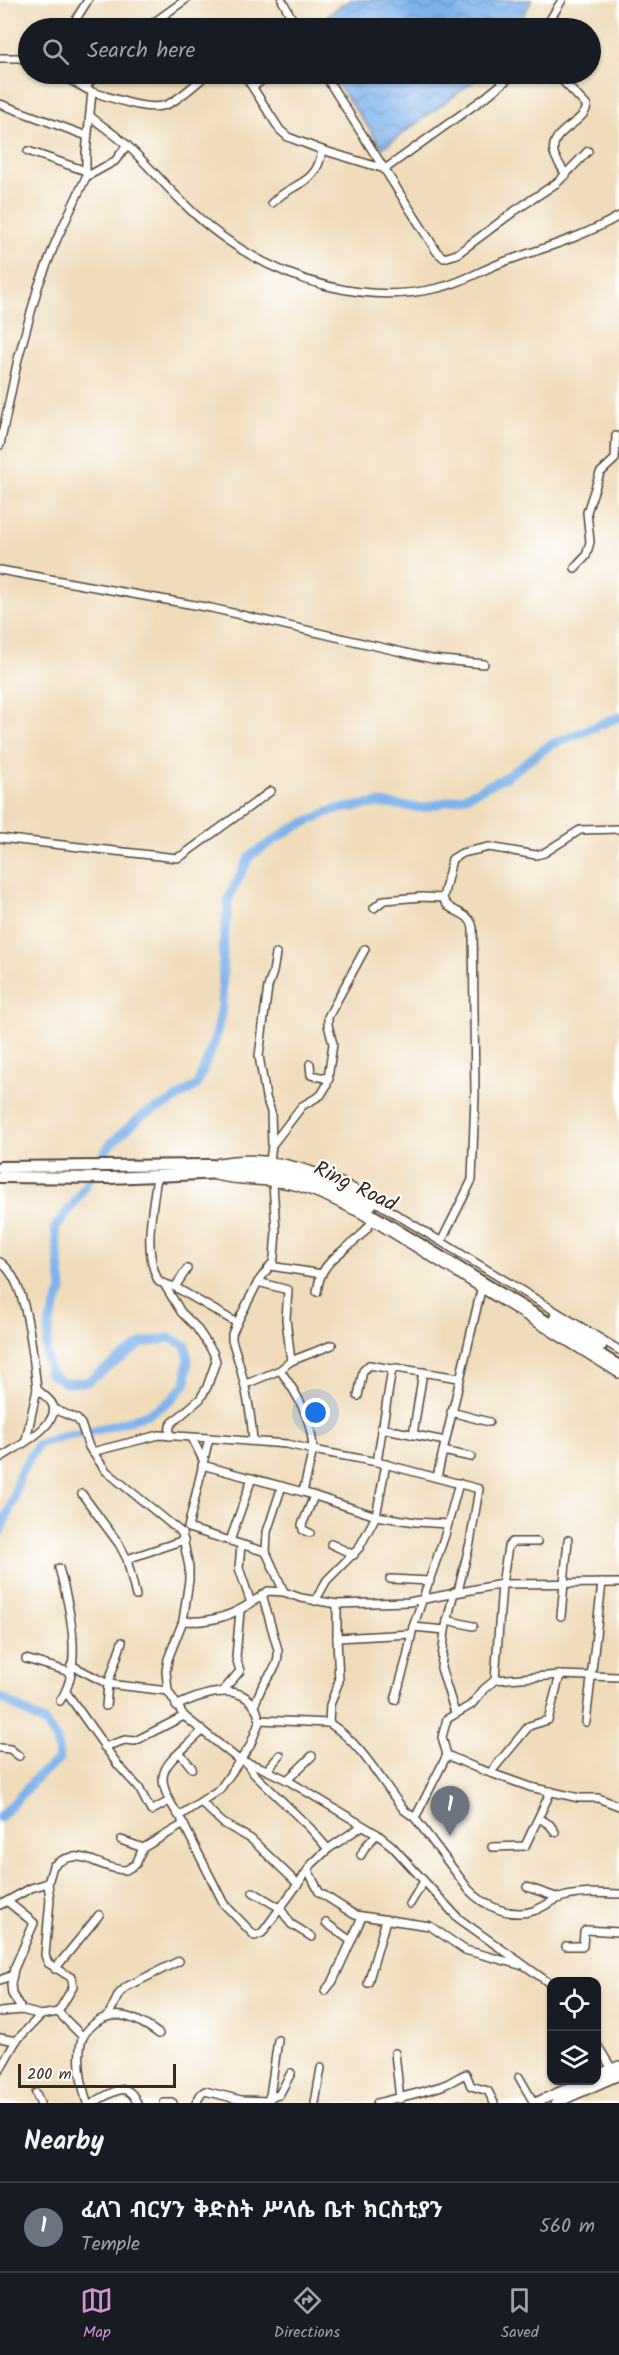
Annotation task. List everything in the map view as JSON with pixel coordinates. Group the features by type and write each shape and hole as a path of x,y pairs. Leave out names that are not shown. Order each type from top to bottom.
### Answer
{"highway":[{"name":"Ring Road","path":"0,1167 110,1165 292,1171 316,1178 357,1196 619,1357"},
{"name":"Ring Road","path":"0,1177 110,1178 209,1170 278,1177 316,1186 356,1205 619,1366"}],"main road":[{"path":"601,2076 617,2074"},
{"path":"556,2103 572,2099 617,2074"},
{"path":"535,2103 575,2085"}],"street":[{"path":"77,18 88,0"},
{"path":"160,18 185,0"},
{"path":"282,0 292,18"},
{"path":"551,18 562,0"},
{"path":"0,58 18,58"},
{"path":"77,84 88,90 129,103 152,107 167,105 195,84"},
{"path":"0,444 18,359 38,287 86,174 90,116 88,90 91,84"},
{"path":"251,84 280,130 288,136 322,150 385,169"},
{"path":"253,87 257,84"},
{"path":"330,84 437,252 444,258 457,254 566,175 588,151"},
{"path":"385,169 502,84"},
{"path":"566,84 587,106 585,113 562,132 555,143 554,153 566,175"},
{"path":"0,104 87,136"},
{"path":"90,116 127,145 191,210 226,239 278,269 315,284 409,293 440,288 488,268 580,236 619,216"},
{"path":"28,151 86,174 115,161 127,145"},
{"path":"272,203 316,173 321,162 322,150"},
{"path":"574,568 586,556 590,542 589,505 600,473 615,459 617,454 616,436"},
{"path":"0,570 211,608 432,659 483,664"},
{"path":"0,838 177,858 272,791"},
{"path":"442,1240 472,1180 475,1095 473,928 470,918 445,904 443,898 452,859 462,853 489,847 537,855 580,830 619,829"},
{"path":"374,908 376,904 384,900 443,898"},
{"path":"272,1145 302,1106 321,1095 329,1079 333,1044 328,1017 365,949"},
{"path":"270,1161 272,1112 266,1097 259,1056 268,987 276,954"},
{"path":"310,1064 310,1075 329,1079"},
{"path":"209,1170 238,1160 270,1161 305,1167 348,1185 442,1240 619,1350"},
{"path":"209,1170 226,1179 273,1183 313,1191 372,1221 619,1374"},
{"path":"157,1176 150,1245 156,1276 164,1284 181,1312 204,1338 216,1361 203,1393 191,1408 173,1422 169,1436"},
{"path":"253,1442 246,1384 232,1334 258,1282 274,1257 276,1232 273,1183"},
{"path":"317,1292 322,1274 330,1263 368,1229 372,1221"},
{"path":"0,1262 11,1271 15,1278 29,1323 37,1389 26,1440"},
{"path":"270,1266 322,1274"},
{"path":"175,1287 187,1269"},
{"path":"258,1282 288,1290 286,1319 291,1361"},
{"path":"164,1284 175,1287 237,1323"},
{"path":"437,1477 481,1290"},
{"path":"246,1384 280,1370 291,1361 332,1345"},
{"path":"358,1396 363,1371 369,1365 459,1378"},
{"path":"280,1370 301,1401 313,1432 313,1450 303,1492"},
{"path":"377,1462 392,1370"},
{"path":"413,1435 423,1372"},
{"path":"0,1458 50,1423 54,1409 52,1403 37,1389"},
{"path":"54,1409 77,1419 92,1452 106,1471 184,1534 230,1541 266,1552"},
{"path":"451,1412 489,1422"},
{"path":"381,1428 445,1441"},
{"path":"92,1452 148,1437 169,1436 287,1444 386,1464 479,1490 470,1543 445,1630 441,1668 455,1713"},
{"path":"192,1438 202,1462 252,1479 303,1492 376,1516 448,1524"},
{"path":"209,1438 184,1534 189,1567 183,1621 166,1666 168,1691 184,1716 243,1762 328,1849"},
{"path":"443,1451 471,1457"},
{"path":"315,1601 327,1580 354,1555 376,1516 386,1464"},
{"path":"230,1541 252,1479"},
{"path":"395,1700 412,1630 430,1581 459,1483"},
{"path":"282,1486 267,1532 266,1552 285,1592"},
{"path":"82,1494 127,1559 136,1596"},
{"path":"310,1533 303,1530 302,1525 314,1496"},
{"path":"127,1559 184,1534"},
{"path":"561,1616 568,1540"},
{"path":"495,1680 502,1584 510,1543 537,1542"},
{"path":"331,1544 354,1555"},
{"path":"242,1545 239,1568 251,1603"},
{"path":"59,1568 68,1598 74,1646 66,1692 60,1701"},
{"path":"390,1579 430,1581"},
{"path":"586,1722 602,1583"},
{"path":"183,1621 210,1620 240,1611 262,1594 273,1591 337,1604 409,1602 502,1584 619,1583"},
{"path":"254,1706 264,1684 275,1670 278,1658 278,1650 262,1594"},
{"path":"329,1723 330,1705 339,1681 337,1604"},
{"path":"222,1692 240,1671 236,1657 240,1611"},
{"path":"447,1620 473,1626"},
{"path":"337,1638 412,1630 445,1630"},
{"path":"106,1706 108,1684 122,1642"},
{"path":"26,1659 71,1668 108,1684 168,1691"},
{"path":"490,1773 512,1743 529,1726 548,1720 560,1675"},
{"path":"619,1677 560,1675 495,1680 471,1705 447,1719 443,1730 443,1745 447,1755 490,1773 530,1786 579,1798 598,1798 619,1806"},
{"path":"66,1692 104,1747 137,1784 151,1811 169,1801"},
{"path":"176,1706 199,1696 222,1692 238,1694 254,1706 260,1720 243,1762 220,1789 180,1816"},
{"path":"104,1747 125,1740 135,1741 184,1716"},
{"path":"260,1720 329,1723 341,1730 404,1810 415,1818 455,1875 479,1900 510,1912 524,1913 536,1910 559,1898 595,1893 619,1894"},
{"path":"202,1731 167,1763 163,1787 224,1904 252,1934 259,1936 308,1870 328,1849 362,1826"},
{"path":"0,1748 10,1749 19,1756"},
{"path":"180,1753 192,1768"},
{"path":"267,1770 280,1755"},
{"path":"415,1818 447,1755"},
{"path":"287,1780 312,1756"},
{"path":"243,1762 287,1780 377,1834 392,1846 458,1918 547,1982"},
{"path":"492,1847 525,1846 551,1791"},
{"path":"201,1803 223,1823 251,1839 298,1884"},
{"path":"539,1818 550,1825 555,1832"},
{"path":"58,2012 74,1984 72,1978 48,1963 45,1955 50,1900 48,1883 53,1866 67,1857 87,1858 126,1870 136,1864 143,1848 184,1824"},
{"path":"361,1855 377,1834"},
{"path":"120,1840 143,1848"},
{"path":"308,1870 319,1892 355,1915 430,1926 465,1950 523,1966"},
{"path":"410,1904 424,1881"},
{"path":"0,1905 31,1888 48,1883"},
{"path":"527,1887 559,1898"},
{"path":"253,1892 280,1908 291,1924 312,1936"},
{"path":"8,1902 34,1923 13,1975 12,1994 22,2010"},
{"path":"55,1969 99,1915"},
{"path":"325,1991 333,1980 362,1917"},
{"path":"368,1983 386,1920"},
{"path":"326,1923 351,1941"},
{"path":"566,1946 583,1946 586,1930 619,1932"},
{"path":"87,2103 80,2072 83,2037 90,2027 109,2014 119,1994 126,1987 179,1961"},
{"path":"0,1980 13,1975"},
{"path":"0,2012 22,2010 41,2015 58,2012"},
{"path":"58,2012 83,2037"},
{"path":"109,2014 141,2021 159,2034"},
{"path":"0,2069 16,2041 41,2015"},
{"path":"0,2038 16,2041"},
{"path":"269,2100 278,2040"},
{"path":"601,2049 617,2074"},
{"path":"395,2053 401,2100"},
{"path":"315,2103 321,2068"},
{"path":"196,2103 205,2091 241,2102 269,2100 279,2095 291,2073"},
{"path":"377,2103 401,2100 442,2086 466,2074 471,2086 485,2089 494,2103"},
{"path":"519,2077 535,2103"},
{"path":"93,2103 120,2089 133,2094 137,2103"},
{"path":"36,2093 40,2103"},
{"path":"164,2103 173,2103"}],"water":[{"path":"349,0 532,0 522,18 324,18"},
{"path":"337,84 470,84 383,148"}],"waterway":[{"path":"0,1532 13,1501 20,1474 38,1444 66,1435 87,1433 150,1413 170,1401 186,1383 188,1358 186,1346 170,1338 143,1343 87,1382 65,1383 49,1373 46,1350 50,1321 62,1290 55,1228 77,1199 110,1144 143,1115 171,1102 197,1085 215,1040 222,1007 223,946 229,897 250,856 291,829 333,810 379,803 423,808 464,797 506,777 550,745 619,717"},
{"path":"0,1697 45,1723 57,1740 59,1760 38,1776 0,1818"}],"place":[{"name":"ፈለገ ብርሃን ቅድስት ሥላሴ ቤተ ክርስቲያን","path":"450,1836"}]}
